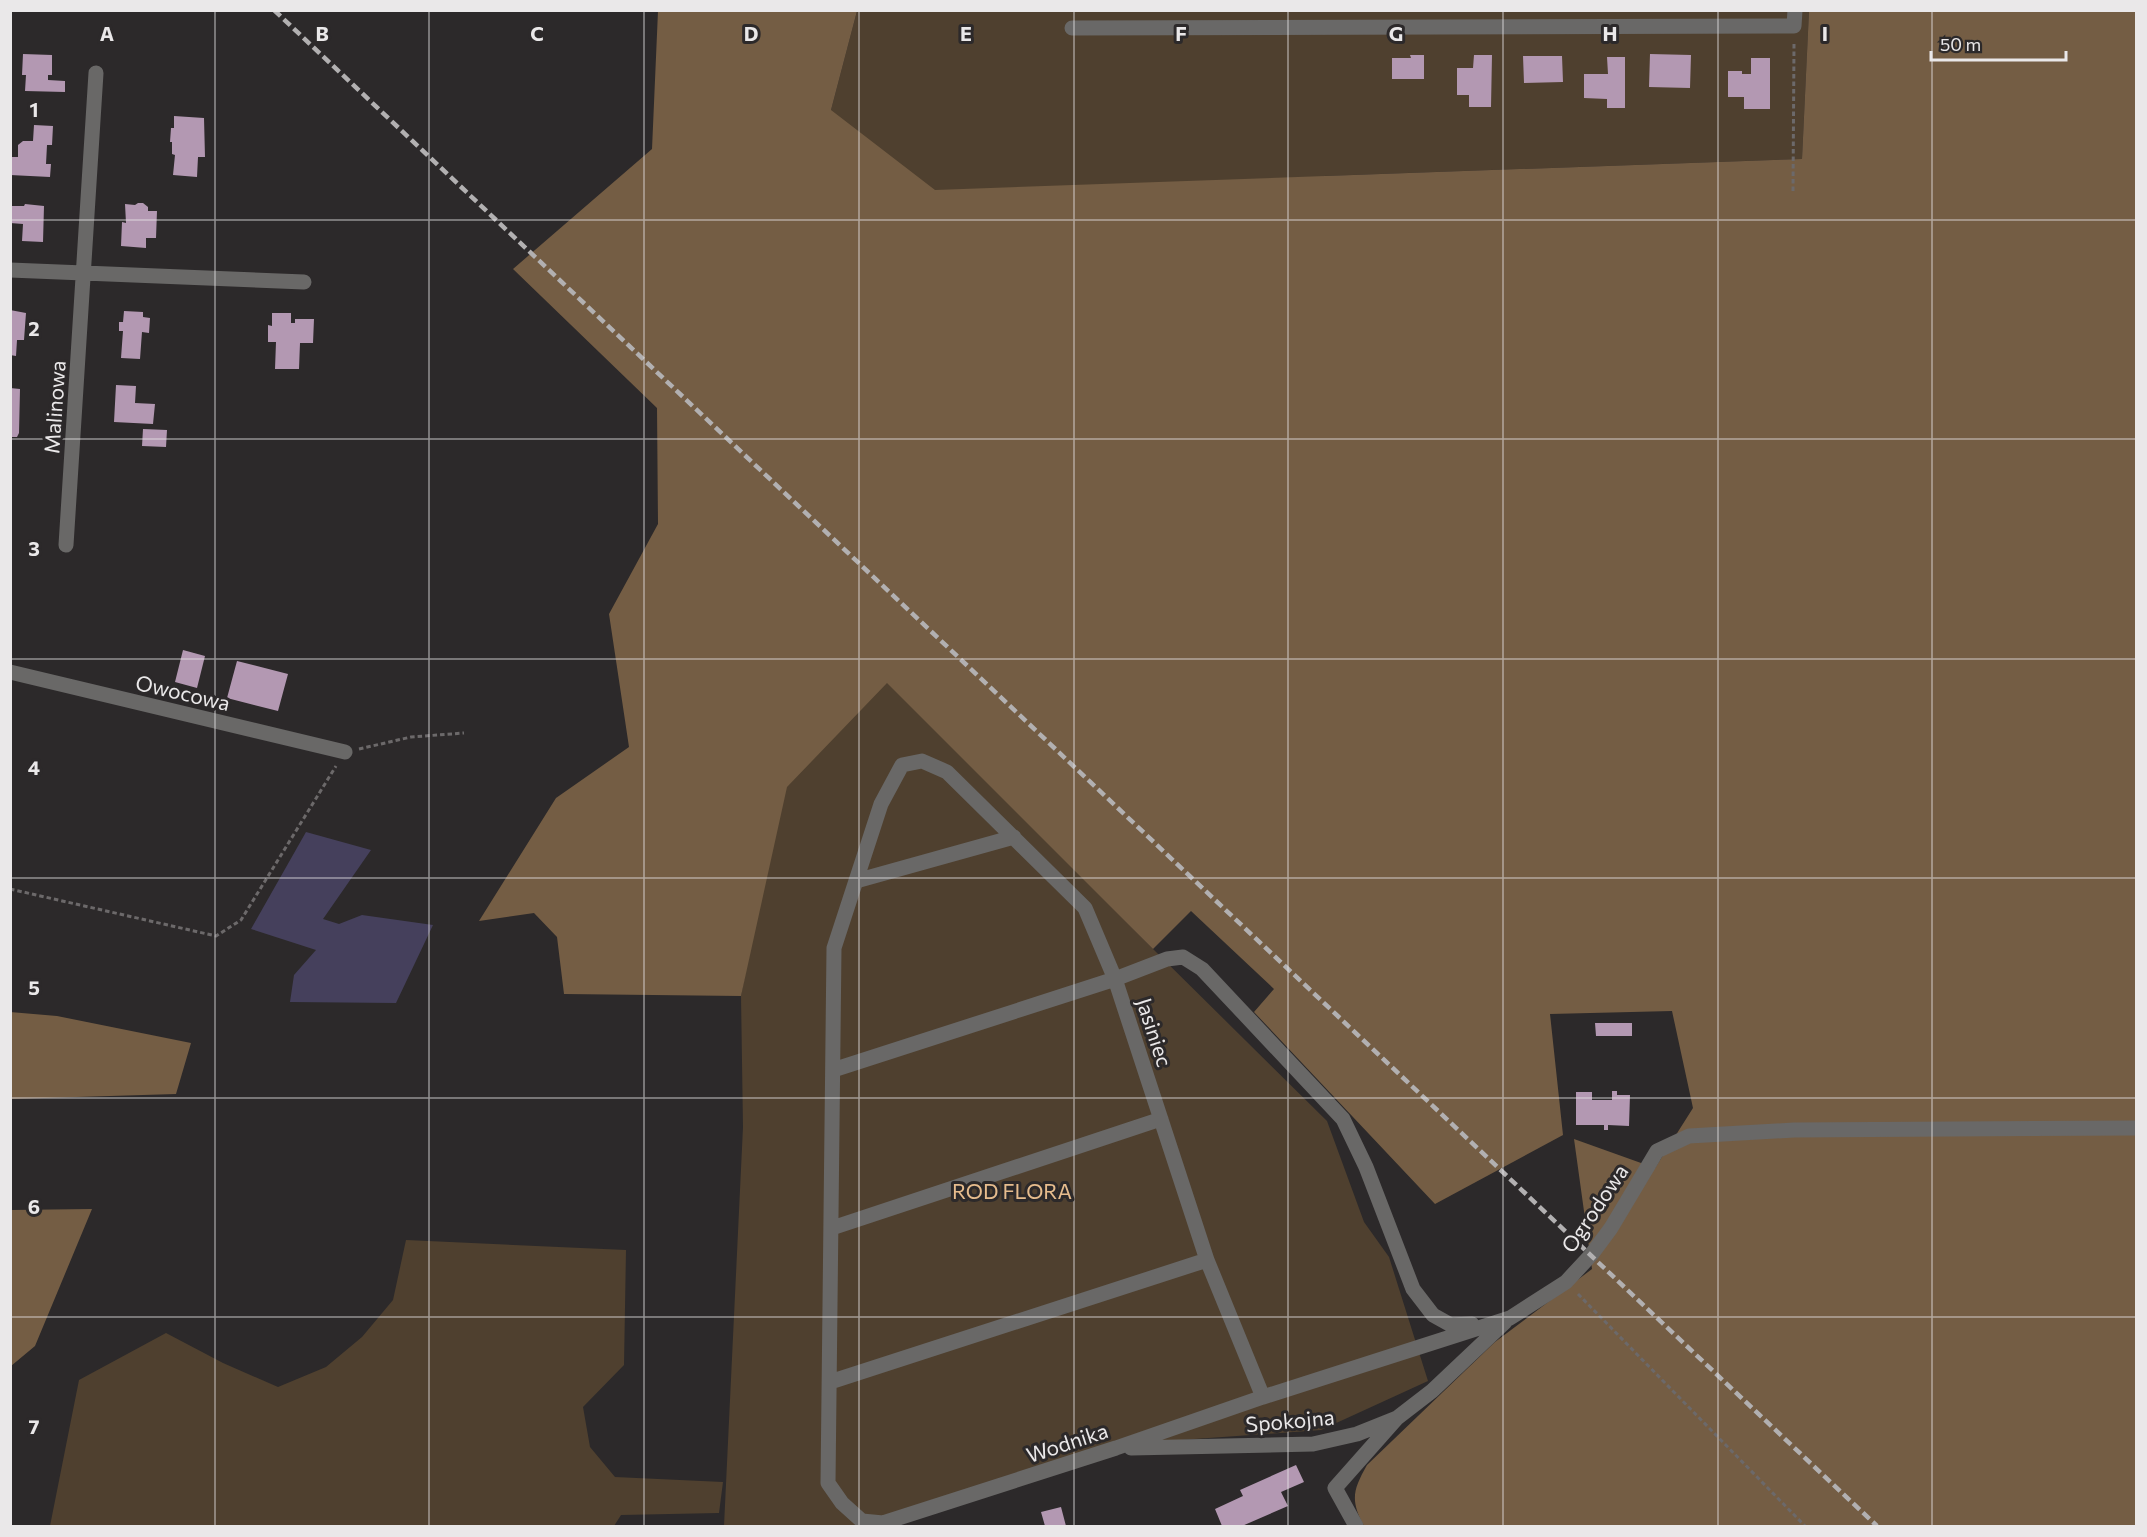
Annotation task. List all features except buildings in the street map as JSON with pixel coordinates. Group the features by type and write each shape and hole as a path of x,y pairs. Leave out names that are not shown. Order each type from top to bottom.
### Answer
{"street":[{"path":"1072,28 1794,26 1795,10"},
{"name":"Malinowa","path":"66,545 96,73"},
{"path":"10,270 304,282"},
{"name":"Owocowa","path":"10,672 345,752"},
{"name":"Jasiniec","path":"856,881 881,804 902,765 922,761 947,772 1085,908 1115,979 1207,1260 1263,1397"},
{"path":"1014,837 856,881 834,948 830,1382 1207,1260"},
{"path":"833,1070 1115,979 1167,959 1183,957 1202,969 1344,1119 1366,1167 1413,1289 1433,1315 1451,1325 1510,1318"},
{"path":"832,1228 1161,1119"},
{"name":"Ogrodowa","path":"1263,1397 1510,1318 1566,1282 1591,1255 1611,1228 1657,1151 1689,1136 1794,1130 2136,1128"},
{"path":"1356,1527 1335,1488 1397,1418 1432,1391 1510,1318"},
{"name":"Wodnika","path":"830,1382 828,1483 842,1503 862,1521 883,1523 1116,1448 1263,1397"},
{"name":"Spokojna","path":"1116,1448 1313,1444 1357,1434 1397,1418"}],"path":[{"path":"1793,191 1794,26"},
{"path":"10,889 216,936 241,920 345,752 411,737 464,733"},
{"path":"1566,1282 1805,1527"}],"green space":[{"path":"857,11 1809,11 1802,159 1325,176 871,377 831,110"},
{"name":"ROD FLORA","path":"889,679 1153,949 1327,1121 1364,1222 1389,1257 1428,1381 1321,1430 1110,1445 861,1526 724,1526 743,1127 741,996 782,783"},
{"path":"406,1240 626,1250 624,1365 583,1407 590,1447 615,1477 723,1482 719,1513 621,1515 614,1526 50,1526 79,1380 166,1333 223,1363 278,1387 326,1367 362,1337 393,1300"}],"shaded area":[{"path":"658,11 857,11 831,110 935,190 1802,159 1809,11 2136,11 2136,1526 1364,1526 1357,1509 1355,1495 1367,1465 1495,1342 1592,1269 1574,1139 1655,1168 1693,1108 1672,1011 1550,1014 1563,1135 1435,1204 1254,1012 1274,989 1191,911 1153,949 887,683 787,787 741,996 564,994 557,937 534,913 479,921 556,798 629,747 609,614 658,524 657,408 513,269 652,149"},
{"path":"306,832 371,850 323,919 339,924 362,915 433,925 396,1003 290,1002 294,975 316,950 251,929"},
{"path":"10,1012 57,1016 191,1043 176,1094 11,1099"},
{"path":"92,1209 35,1346 11,1366 11,1210"}],"railway":[{"path":"274,10 1877,1526"}]}
